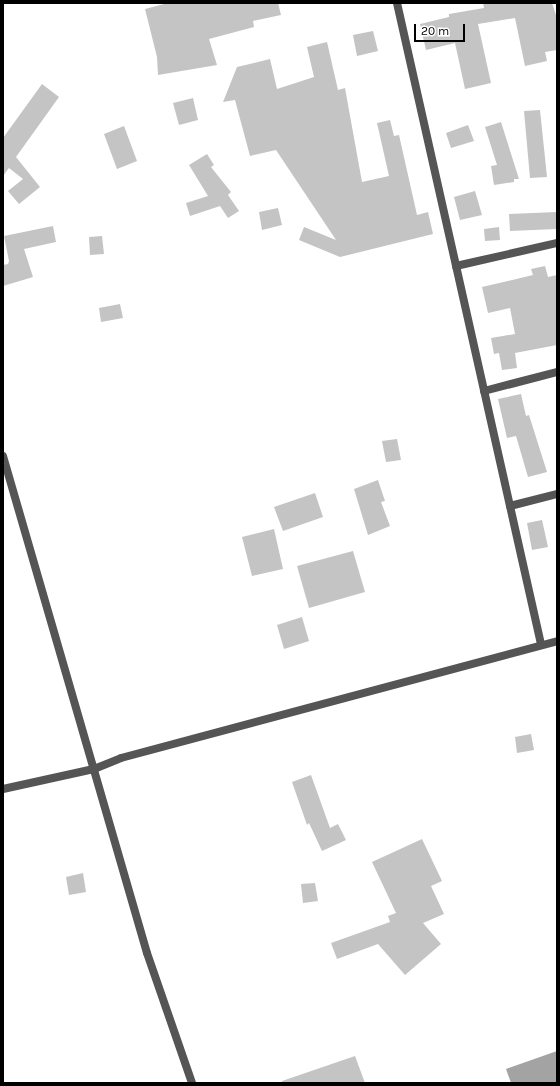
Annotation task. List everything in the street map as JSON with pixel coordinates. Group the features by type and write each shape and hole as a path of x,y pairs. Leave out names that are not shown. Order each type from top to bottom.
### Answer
{"street":[{"path":"397,3 541,644"},
{"path":"456,266 557,243"},
{"path":"484,391 557,372"},
{"path":"3,456 147,953 192,1083"},
{"path":"510,506 557,494"},
{"path":"3,789 94,769 121,758 541,644 557,641"}],"shaded area":[{"path":"557,1051 557,1083 511,1083 506,1069"}],"building":[{"path":"168,3 278,3 281,15 253,21 254,27 209,39 217,65 158,75 157,57 145,9"},
{"path":"483,3 552,3 557,18 557,50 545,52 547,61 525,66 515,18 478,24 491,83 465,89 455,43 426,50 420,24 449,17 449,14 484,8"},
{"path":"373,31 378,51 357,56 353,35"},
{"path":"327,42 338,90 345,88 362,182 389,176 377,123 390,120 394,136 399,135 417,215 428,212 433,234 340,257 299,240 304,227 336,240 276,150 250,156 235,100 223,102 237,67 270,59 277,89 314,77 307,47"},
{"path":"42,84 59,97 16,157 40,187 19,204 8,191 23,179 9,168 3,176 3,138"},
{"path":"193,98 198,120 179,125 173,103"},
{"path":"540,110 547,177 530,178 524,111"},
{"path":"501,122 519,179 514,179 514,182 494,185 491,166 497,165 485,127"},
{"path":"468,125 474,141 451,148 446,133"},
{"path":"124,126 137,161 117,169 104,134"},
{"path":"207,154 214,165 211,167 231,192 228,195 239,211 228,218 220,206 190,216 186,203 208,196 189,165"},
{"path":"475,191 482,215 460,220 454,197"},
{"path":"278,208 282,225 262,230 259,212"},
{"path":"557,212 557,229 510,231 509,214"},
{"path":"53,226 56,242 24,249 33,277 3,286 3,265 8,264 9,261 4,236"},
{"path":"499,227 500,240 485,241 484,229"},
{"path":"102,236 104,254 90,255 89,237"},
{"path":"545,266 548,277 557,275 557,345 515,353 517,368 502,370 499,353 494,354 491,338 515,334 510,308 488,313 482,287 533,275 531,269"},
{"path":"120,304 123,318 101,322 99,308"},
{"path":"521,394 526,416 529,415 547,472 528,477 516,436 507,438 498,399"},
{"path":"397,439 401,460 386,462 382,441"},
{"path":"378,480 385,501 381,502 390,526 368,535 354,489"},
{"path":"315,493 323,517 283,531 274,507"},
{"path":"542,520 548,547 532,550 527,523"},
{"path":"274,529 283,569 252,576 242,537"},
{"path":"353,551 365,592 309,608 297,566"},
{"path":"302,617 309,641 284,649 277,625"},
{"path":"531,734 534,750 517,753 515,737"},
{"path":"311,775 330,828 338,824 346,840 322,851 309,823 307,825 292,782"},
{"path":"422,839 442,881 431,886 444,914 423,923 441,944 405,975 378,944 337,959 331,943 390,922 388,916 396,913 372,862"},
{"path":"83,873 86,892 69,895 66,877"},
{"path":"315,883 318,901 303,903 301,884"},
{"path":"355,1056 365,1083 282,1083 282,1081"}]}
